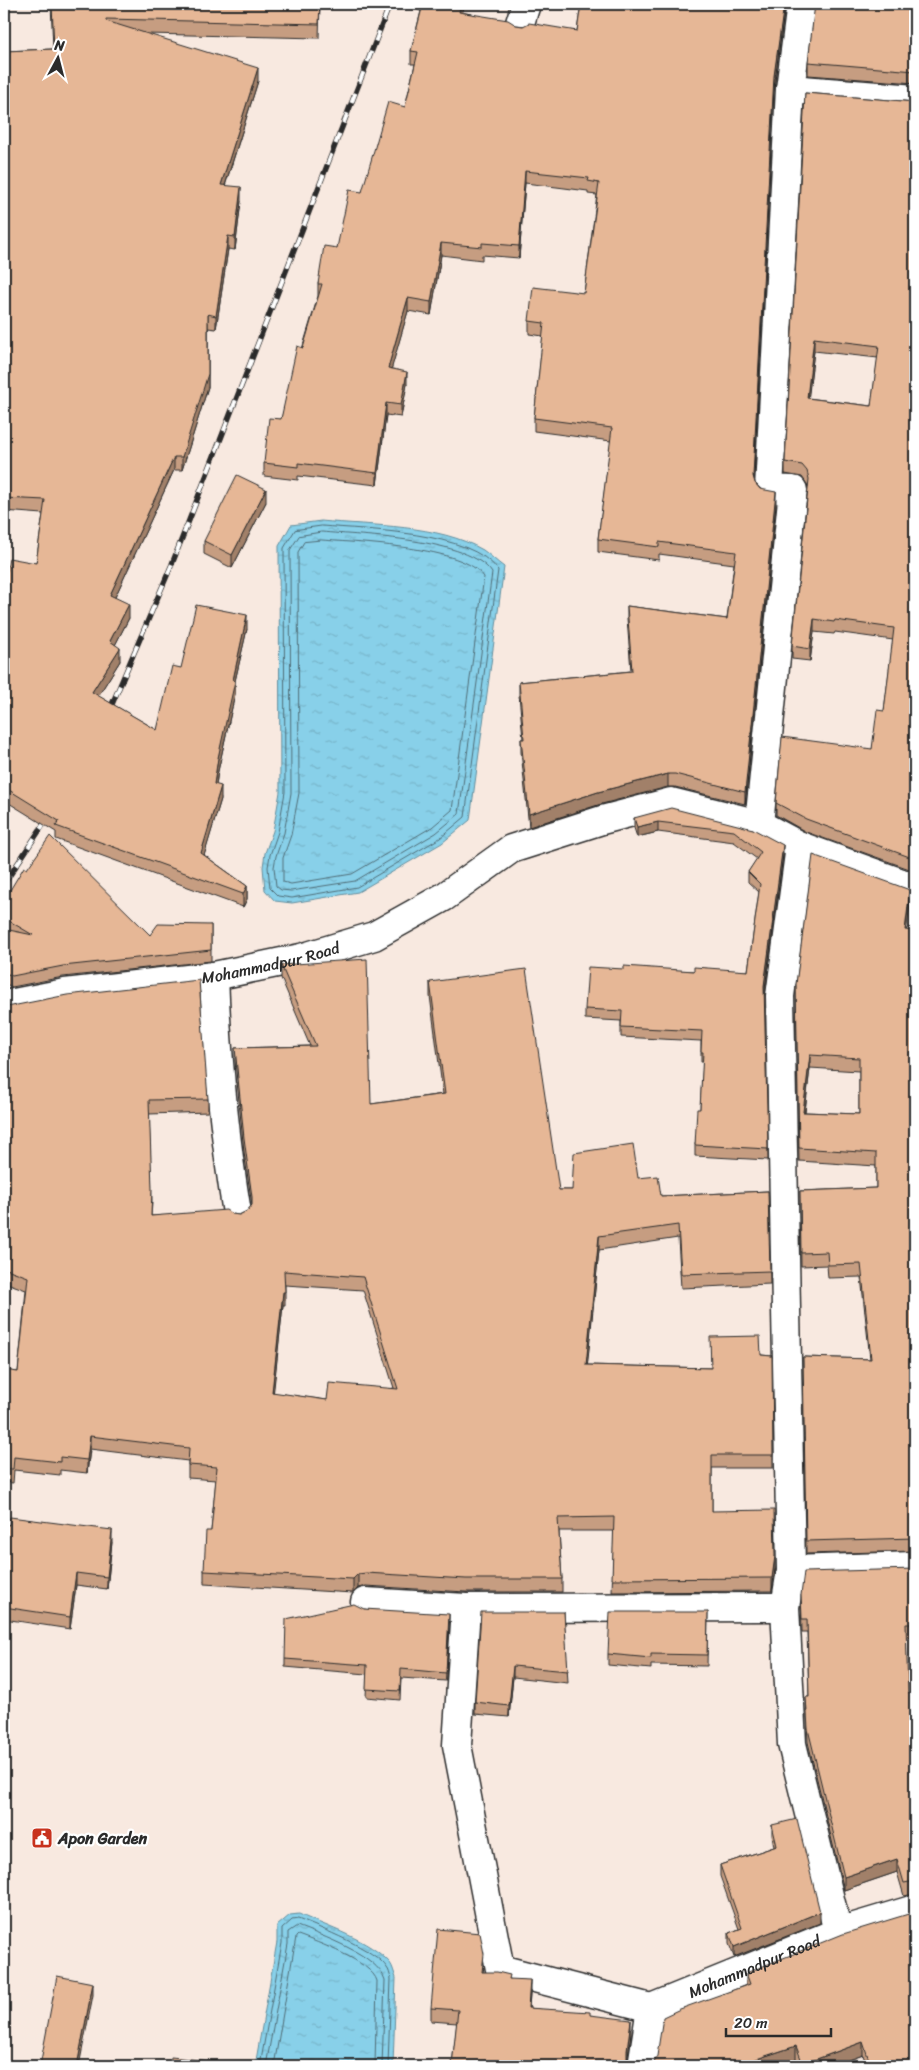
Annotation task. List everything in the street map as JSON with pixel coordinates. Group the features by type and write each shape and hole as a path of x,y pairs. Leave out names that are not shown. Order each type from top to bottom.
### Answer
{"street":[{"path":"758,824 793,490 769,489 790,89 801,4"},
{"path":"790,89 915,100"},
{"name":"Mohammadpur Road","path":"4,1004 64,994 214,976 301,958 374,936 444,897 511,849 602,820 670,802 758,824 800,846 915,888"},
{"path":"800,846 780,996 791,1570 785,1607 792,1744 838,1932"},
{"path":"214,976 221,1093 228,1160 237,1213"},
{"path":"791,1570 915,1566"},
{"path":"365,1602 466,1608 785,1607"},
{"path":"466,1608 456,1745 500,1969 651,2008 642,2066"},
{"name":"Mohammadpur Road","path":"651,2008 838,1932 915,1909"}],"water":[{"path":"321,521 404,528 446,535 465,541 483,550 504,567 470,820 442,843 358,892 292,903 275,901 265,890 263,867 265,853 273,831 280,792 279,546 291,525"},
{"path":"299,1914 371,1947 391,1965 396,1978 393,2066 255,2066 277,1942 277,1926 290,1915"}],"building":[{"path":"52,4 320,4 319,24 106,19 106,21 258,68 221,185 241,187 235,237 228,236 216,316 208,314 208,374 182,457 174,457 110,595 129,604 110,641 120,648 92,692 157,730 172,666 181,668 196,605 247,615 214,784 221,786 201,853 247,886 243,894 56,826 59,821 4,787 4,571 7,571 9,558 36,563 45,500 4,498 4,51 54,49"},
{"path":"423,4 461,4 459,12 508,20 516,25 523,26 529,23 577,31 581,4 784,4 774,76 753,476 755,483 760,489 776,492 745,792 675,774 668,774 598,792 529,814 521,739 524,739 519,682 632,671 627,606 727,619 736,552 659,542 659,547 598,539 612,428 534,418 544,323 529,321 533,287 584,293 599,183 588,181 589,178 525,171 519,246 482,243 482,247 441,243 431,302 408,298 388,368 407,372 401,405 386,403 377,473 298,463 298,467 264,463 269,418 281,419 297,346 303,348 322,284 318,284 324,246 337,248 349,190 362,192 388,102 405,107 418,52 411,51"},
{"path":"815,4 915,4 915,71 808,62"},
{"path":"805,93 915,102 915,859 806,819 776,803 782,737 872,749 877,710 884,711 894,628 814,619 810,649 792,646 809,479 807,471 802,465 785,462","holes":["814,338 879,346 871,406 807,398"]},
{"path":"237,475 266,489 232,555 204,541"},
{"path":"671,808 753,829 783,845 764,986 768,1149 695,1145 697,1109 700,1109 703,1052 701,1052 702,1031 621,1027 622,1011 585,1009 588,967 624,969 624,966 694,971 694,967 748,971 760,884 748,872 761,852 734,831 658,822 637,827 634,818"},
{"path":"50,836 150,935 158,924 211,925 211,950 63,966 12,976 4,972 4,929 33,935 4,918 4,900 24,867 27,869"},
{"path":"813,855 910,890 905,930 915,931 915,1280 912,1280 915,1309 915,1538 806,1541 803,1357 871,1359 861,1264 828,1265 827,1252 801,1253 800,1191 876,1188 876,1153 799,1148 796,984","holes":["810,1055 859,1058 859,1114 803,1112"]},
{"path":"367,959 371,1104 445,1094 430,982 526,969 559,1190 572,1190 574,1153 633,1144 638,1178 658,1176 661,1196 768,1191 770,1271 681,1274 678,1225 599,1236 586,1365 711,1368 710,1337 760,1336 761,1355 772,1356 773,1455 712,1455 712,1511 774,1510 775,1556 772,1578 612,1579 614,1517 558,1518 562,1579 466,1579 366,1573 358,1574 353,1579 204,1571 206,1531 211,1531 217,1467 188,1465 189,1448 90,1436 87,1460 60,1457 60,1462 14,1457 13,1469 4,1469 4,1370 18,1372 28,1277 4,1268 4,1007 67,995 199,980 208,1099 149,1100 151,1216 226,1210 232,1214 239,1215 247,1211 252,1205 252,1197 235,1048 316,1046 281,965","holes":["284,1271 363,1277 398,1389 329,1383 327,1400 272,1392 283,1292 285,1292"]},
{"path":"10,1517 112,1530 107,1577 76,1573 70,1617 4,1607 4,1524 9,1525"},
{"path":"915,1569 915,1624 906,1624 908,1693 915,1693 915,1881 904,1883 897,1859 844,1877 808,1729 806,1697 809,1697 807,1619 802,1619 801,1595 804,1572"},
{"path":"354,1604 364,1609 449,1614 446,1673 401,1669 400,1691 366,1689 367,1665 285,1659 286,1619"},
{"path":"481,1612 564,1612 568,1671 513,1666 509,1706 475,1702"},
{"path":"610,1612 708,1612 707,1655 651,1654 651,1658 608,1654"},
{"path":"797,1819 820,1912 734,1947 729,1933 742,1928 720,1865 777,1846 772,1825"},
{"path":"915,1912 915,2066 871,2066 863,2042 803,2064 796,2046 735,2066 650,2066 654,2063 657,2056 663,2017 750,1984 746,1973 843,1934"},
{"path":"438,1929 480,1933 484,1954 482,1972 497,1972 510,1975 509,1979 530,1980 528,2008 590,2012 590,2015 631,2020 627,2058 634,2066 427,2066 427,2063 452,2065 458,2010 431,2008"},
{"path":"57,1976 93,1983 77,2066 40,2066"},
{"path":"171,2057 209,2061 209,2066 170,2066"}],"railway":[{"path":"107,716 172,564 390,4"},
{"path":"4,884 51,813"}],"place":[{"name":"Apon Garden","path":"42,1838"}]}
